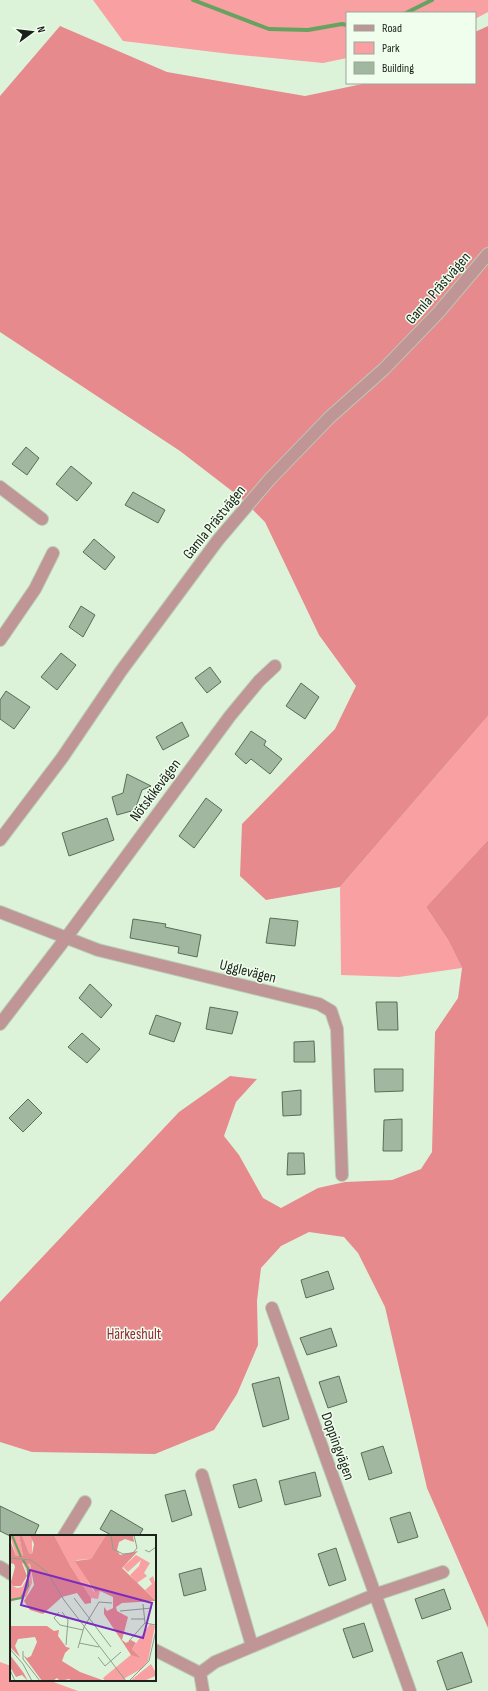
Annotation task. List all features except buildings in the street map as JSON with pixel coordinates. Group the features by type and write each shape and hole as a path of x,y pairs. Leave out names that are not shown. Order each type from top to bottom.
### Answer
{"street":[{"name":"Gamla Prästvägen","path":"0,840 62,758 121,671 218,540 270,479 330,417 384,370 438,313 488,254"},
{"path":"0,487 42,519"},
{"path":"0,640 35,589 53,553"},
{"name":"Nötskikevägen","path":"0,1024 66,938 230,716 275,666"},
{"name":"Ugglevägen","path":"0,912 98,950 319,1004 331,1012 337,1029 342,1175"},
{"name":"Doppingvägen","path":"272,1308 374,1595 410,1691"},
{"path":"202,1476 252,1646"},
{"path":"65,1535 85,1502"},
{"path":"0,1568 10,1573"},
{"path":"200,1673 215,1662 374,1595 443,1572"},
{"path":"156,1651 200,1673"},
{"path":"200,1673 203,1691"}],"green space":[{"path":"93,0 488,0 488,12 476,18 476,12 346,12 346,58 323,63 230,54 123,41"},
{"path":"60,26 167,72 305,96 362,84 476,84 476,32 488,26 488,716 340,887 266,900 240,876 242,824 335,729 356,686 319,635 265,522 241,498 180,451 0,332 0,96"},
{"path":"488,716 488,840 426,907 448,940 462,968 399,977 341,975 340,887"},
{"name":"Härkeshult","path":"488,840 488,1628 427,1488 385,1307 358,1253 344,1237 309,1232 281,1246 261,1268 257,1301 258,1345 237,1394 214,1430 155,1454 32,1452 0,1442 0,1302 179,1112 230,1076 257,1079 236,1102 224,1136 239,1155 263,1198 281,1208 318,1188 345,1182 392,1180 421,1169 432,1152 435,1032 458,998 462,968 448,940 426,907"},
{"path":"0,1662 10,1666 10,1681 51,1681 78,1691 0,1691"}],"waterway":[{"path":"193,0 269,29 308,30 342,24 346,25"},
{"path":"408,12 432,0"}]}
